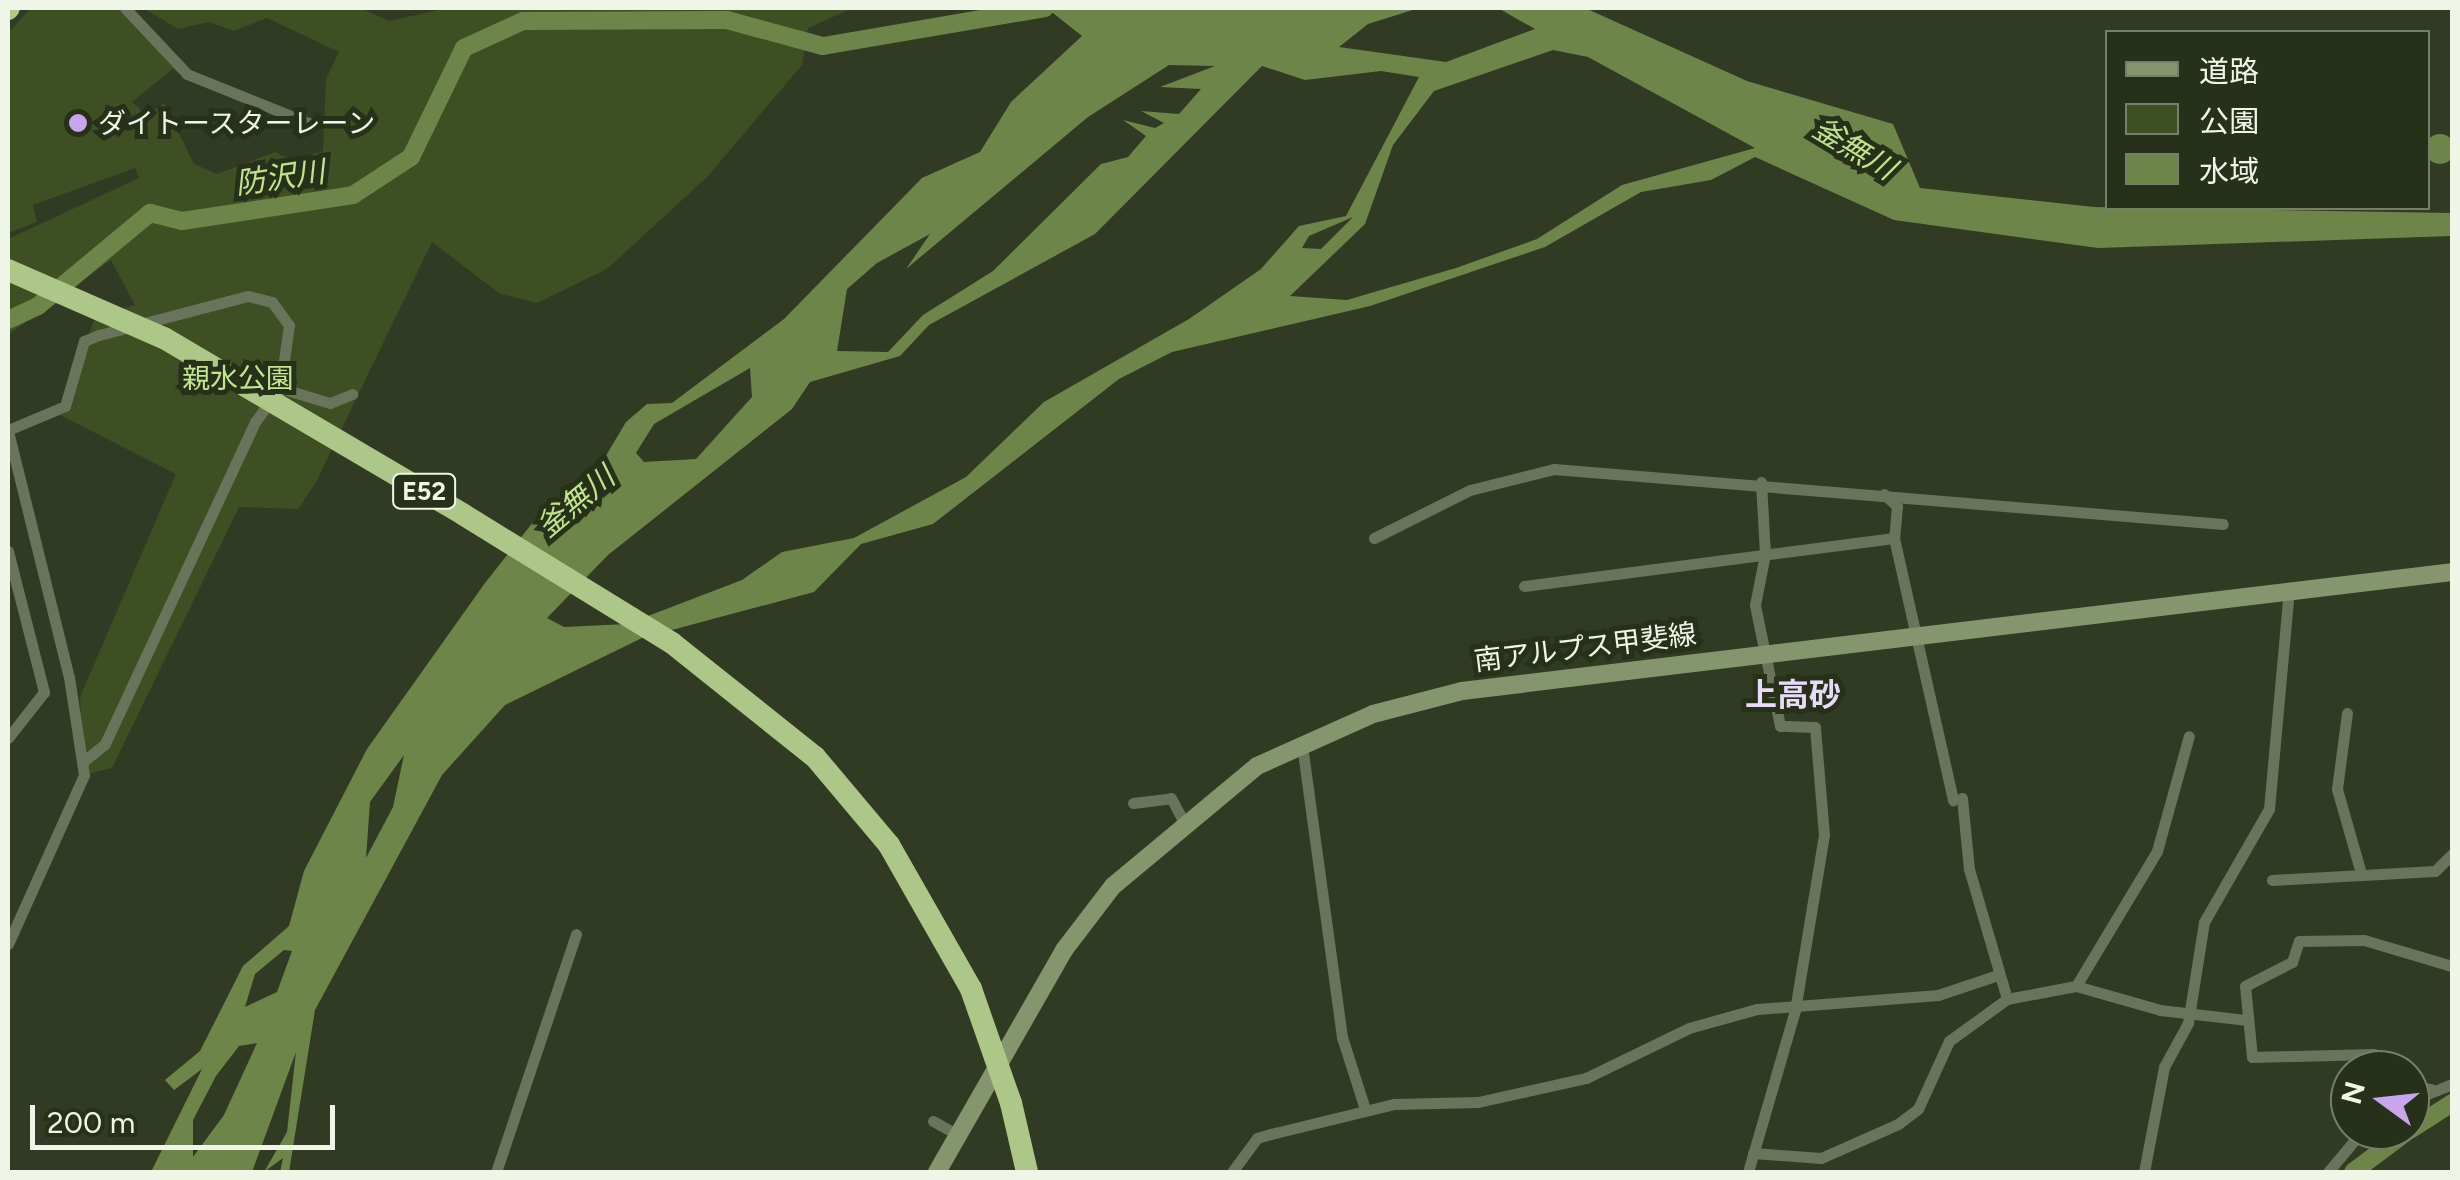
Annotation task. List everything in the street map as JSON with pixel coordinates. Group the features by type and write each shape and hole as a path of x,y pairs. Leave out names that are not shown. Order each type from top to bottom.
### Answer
{"highway":[{"name":"E52","path":"8,270 164,338 434,497 672,643 814,757 890,845 971,989 1011,1103 1027,1172"}],"main road":[{"name":"南アルプス甲斐線","path":"937,1172 1064,950 1112,886 1184,821 1302,745 1439,695 2288,588 2452,572"}],"street":[{"path":"124,8 187,74 311,124"},
{"path":"8,944 83,762 105,744 255,422 280,388 289,325 272,302 248,296 84,341 65,406 8,430 83,762"},
{"path":"280,388 330,403 352,394"},
{"path":"1374,538 1470,490 1540,470 1842,486 2223,524"},
{"path":"1748,1172 1795,1010 1824,835 1815,727 1780,726 1754,605 1765,554 1762,482"},
{"path":"1842,486 1894,500 1894,538 1921,634 1969,869 1999,952 1995,976 2007,999"},
{"path":"1524,586 1894,538"},
{"path":"8,551 44,692 8,738"},
{"path":"2144,1172 2164,1066 2189,1013 2209,909 2269,809 2288,588"},
{"path":"2347,714 2337,789 2361,874"},
{"path":"2076,986 2157,852 2189,736"},
{"path":"1302,745 1342,1037 1364,1110"},
{"path":"1134,802 1170,798 1184,821"},
{"path":"2272,880 2436,871 2451,852"},
{"path":"496,1172 576,934"},
{"path":"2330,1055 2252,1057 2245,986 2292,962 2299,940 2364,940 2452,966"},
{"path":"1232,1172 1256,1138 1364,1110 1478,1102 1586,1078 1689,1028 1757,1009 1795,1010 1938,995 1995,976"},
{"path":"1753,1153 1821,1158 1898,1124 1918,1109 1948,1041 2007,999 2076,986 2189,1013 2247,1020"},
{"path":"2430,1090 2452,1084"},
{"path":"933,1121 958,1136"},
{"path":"2328,1172 2347,1150"}],"green space":[{"name":"親水公園","path":"31,8 116,8 129,17 175,67 132,102 147,115 164,103 194,164 217,174 275,152 294,161 323,151 326,79 339,52 267,18 234,31 209,22 178,29 143,8 360,8 389,21 448,8 853,8 808,28 802,65 707,177 607,269 537,303 499,293 432,242 315,484 298,509 239,507 112,768 84,775 80,697 176,474 60,415 95,317 135,305 111,260 8,335 8,239 139,178 135,168 33,205 37,222 8,233 8,33"}],"water":[{"name":"釜無川","path":"1419,8 1368,24 1339,47 1446,62 1535,29 1498,8 1585,8 1747,81 1893,124 1920,188 2105,210 2452,213 2452,236 2098,248 1894,220 1755,157 1711,180 1641,192 1545,247 1370,306 1172,352 1119,379 933,524 861,544 814,592 642,638 505,705 442,775 315,1010 289,1172 280,1172 283,1158 264,1172 287,1132 296,1052 252,1172 151,1172 202,1069 174,1090 165,1080 200,1051 243,966 289,926 304,871 367,749 485,583 537,517 598,469 626,422 647,404 672,403 784,319 922,178 980,152 1011,102 1082,36 1053,13 1020,11","holes":["1553,50 1588,57 1755,148 1622,185 1537,239 1456,268 1347,300 1290,296 1365,224 1393,145 1434,91","1169,65 1215,66 1160,87 1201,89 1179,114 1141,111 1164,123 1155,128 1123,120 1146,136 1128,157 1101,164 993,271 923,315 888,352 837,351 847,289 877,263 930,234 906,269 1088,117","1262,66 1305,80 1381,71 1419,77 1346,216 1299,226 1261,269 1189,319 1044,402 966,477 854,538 782,552 742,580 627,624 564,627 547,618 608,555 792,409 810,382 900,356 929,325 1095,234","1353,217 1321,249 1302,248 1309,236","750,368 752,397 696,459 644,462 636,453 654,424","404,755 393,807 366,858 370,802","284,950 292,951 277,992 245,1007 255,974","257,1043 224,1115 193,1157 193,1120 216,1076 239,1046"]},
{"path":"2446,135 2454,143 2451,160 2440,164 2430,161 2430,137"}],"waterway":[{"name":"防沢川","path":"8,320 38,306 150,213 182,221 353,195 411,157 464,48 523,21 727,20 823,46 1045,8"},
{"path":"2430,1117 2452,1103"},
{"path":"2353,1172 2382,1150"}],"place":[{"name":"ダイトースターレーン","path":"78,123"}],"district":[{"name":"上高砂","path":"1793,695"}]}
